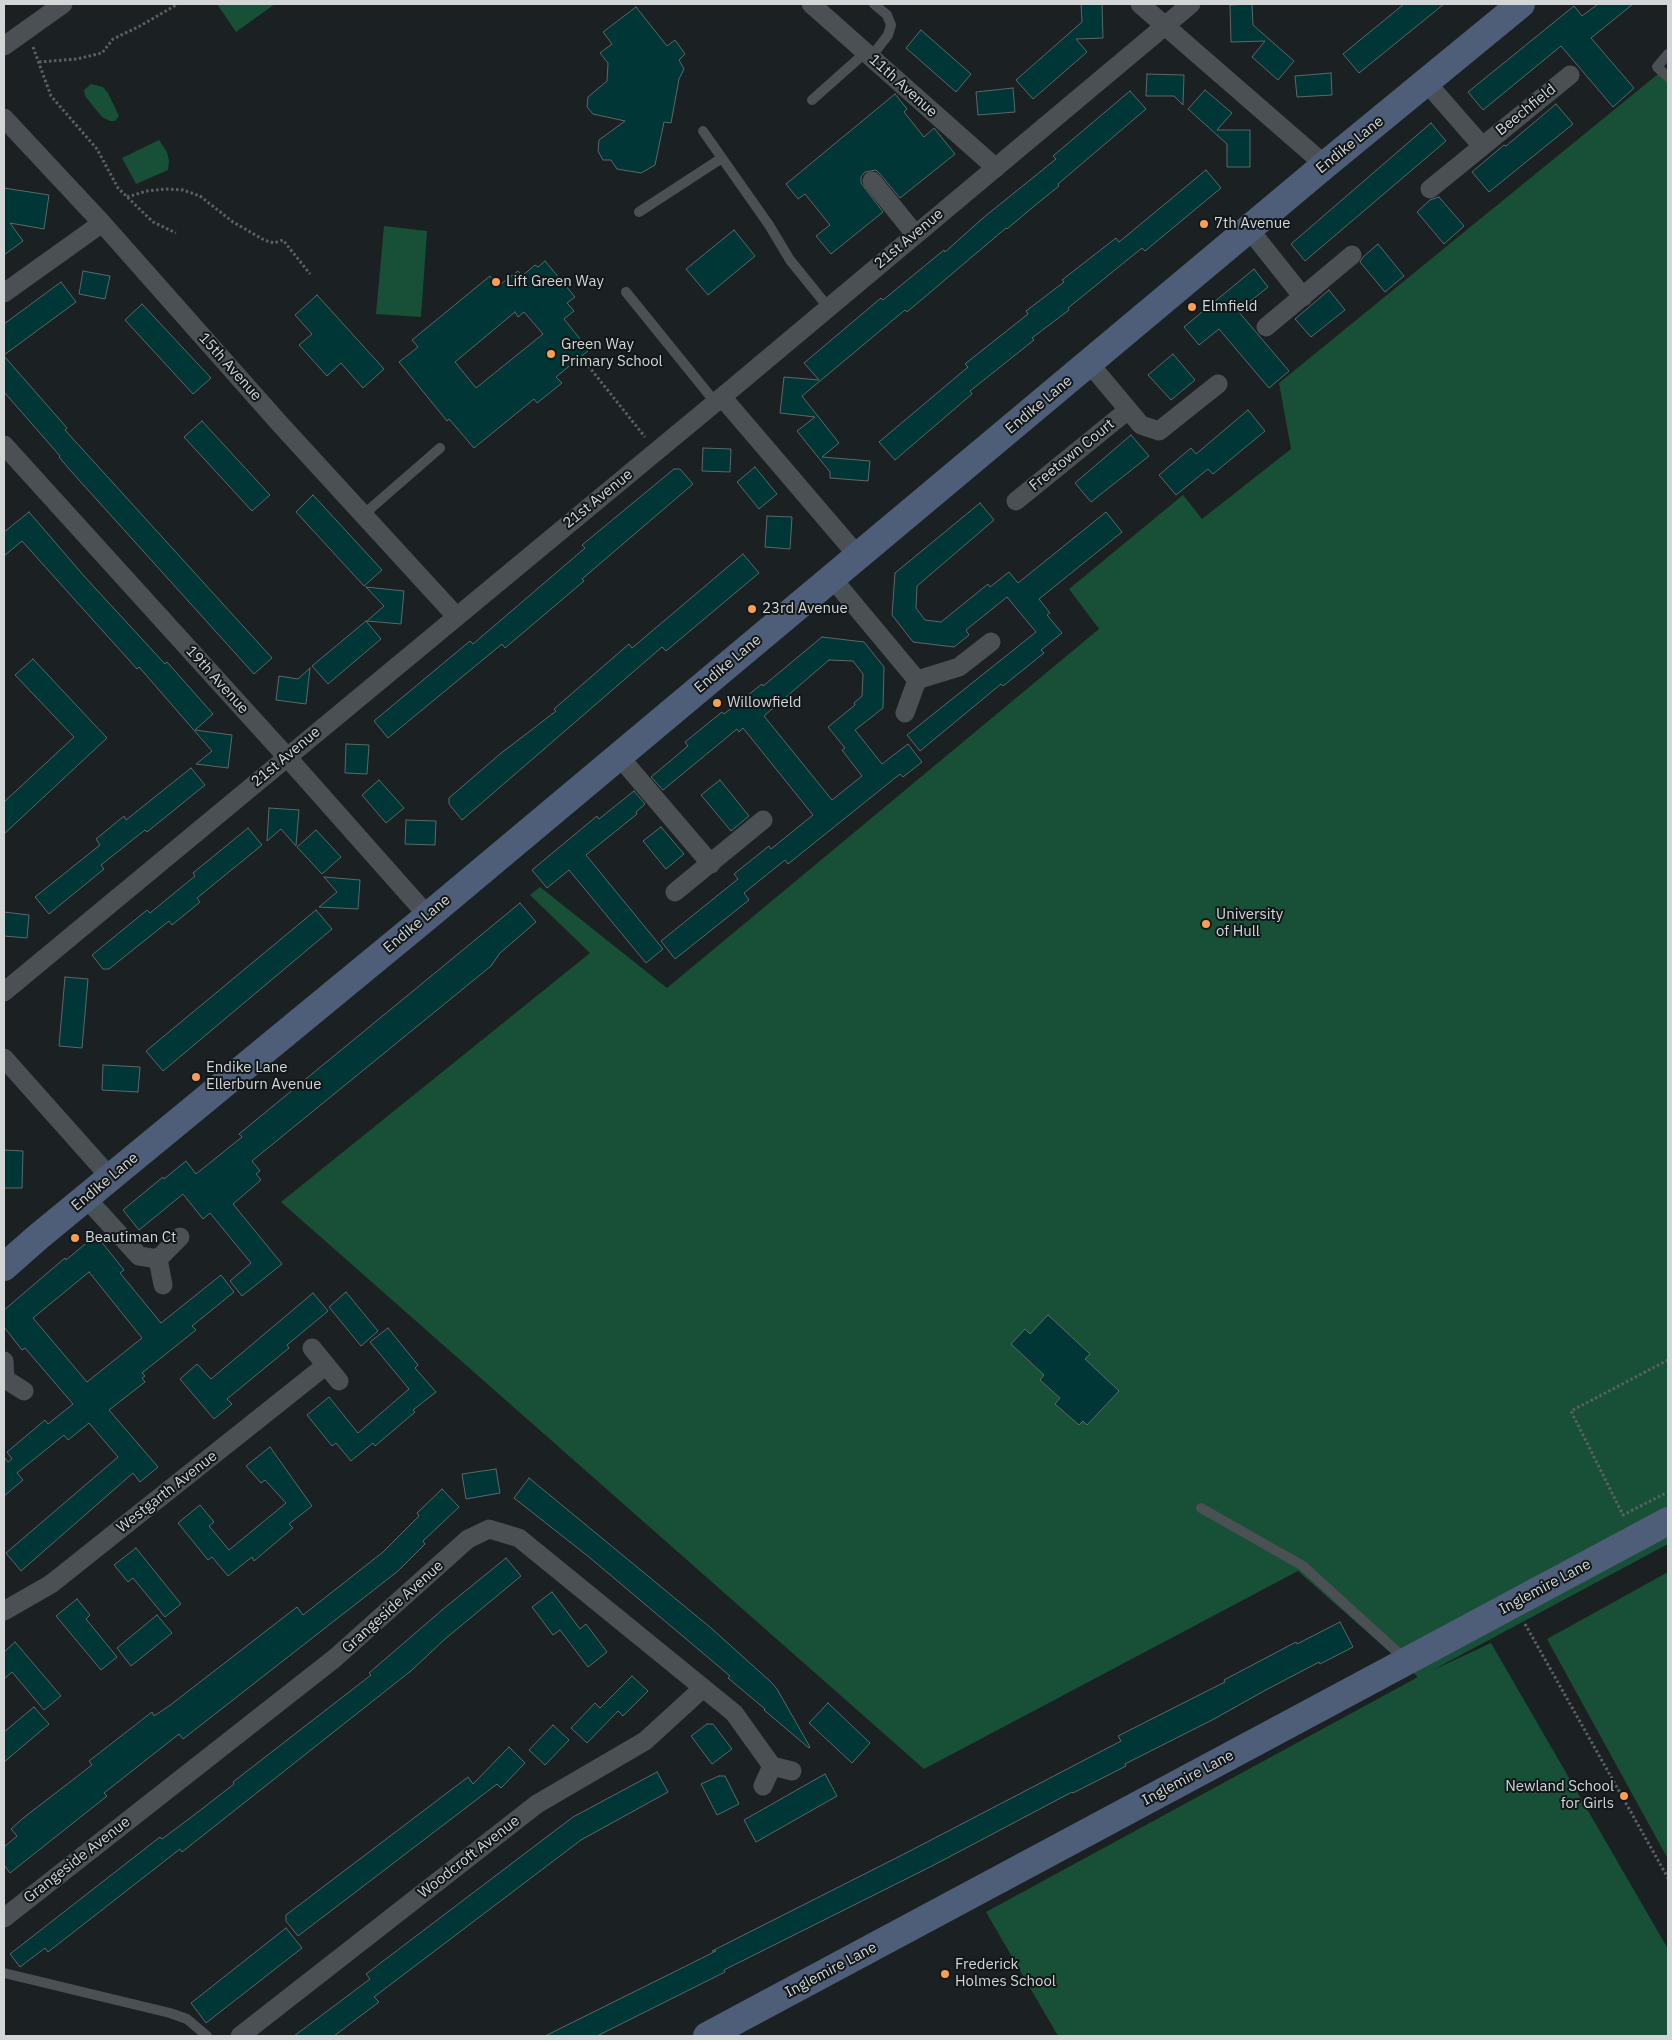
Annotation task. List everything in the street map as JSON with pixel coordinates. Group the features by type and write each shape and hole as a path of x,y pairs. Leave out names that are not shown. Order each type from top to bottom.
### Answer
{"street":[{"path":"4,46 63,4"},
{"name":"11th Avenue","path":"811,4 996,168"},
{"path":"1140,4 1325,165"},
{"name":"21st Avenue","path":"4,992 1191,4"},
{"name":"Endike Lane","path":"4,1267 110,1177 428,916 1325,165 1521,4"},
{"name":"Beechfield","path":"1430,189 1570,75"},
{"name":"Beechfield","path":"1427,83 1482,146"},
{"name":"15th Avenue","path":"4,118 102,223 363,515 456,616"},
{"path":"872,181 915,234"},
{"path":"4,293 102,223"},
{"path":"1249,229 1302,297"},
{"path":"1266,327 1352,255"},
{"name":"Freetown Court","path":"1089,363 1141,425 1159,431 1218,384"},
{"path":"718,399 858,556"},
{"name":"Freetown Court","path":"1016,501 1128,410"},
{"name":"19th Avenue","path":"4,445 287,757 428,916"},
{"path":"832,578 918,680"},
{"path":"918,680 959,668 990,642"},
{"path":"905,713 918,680"},
{"path":"618,755 711,864"},
{"path":"675,892 763,820"},
{"path":"4,1058 110,1177"},
{"path":"86,1198 139,1256 158,1259"},
{"path":"158,1259 180,1237"},
{"path":"158,1259 162,1285"},
{"path":"312,1348 339,1381"},
{"name":"Westgarth Avenue","path":"4,1611 52,1584 325,1366"},
{"path":"4,1374 24,1391"},
{"name":"Inglemire Lane","path":"707,2036 1668,1521"},
{"name":"Grangeside Avenue","path":"4,1918 335,1658 468,1539 489,1529 519,1538 734,1713 772,1766"},
{"name":"Woodcroft Avenue","path":"240,2036 537,1804 645,1742 703,1688"},
{"path":"763,1786 772,1766 792,1771"}],"lane":[{"path":"812,100 868,55 888,35 891,25 887,15 874,4"},
{"path":"1668,54 1657,67 1668,77"},
{"path":"703,131 769,225 790,260 828,307"},
{"path":"639,212 722,158"},
{"path":"626,292 718,399"},
{"path":"363,515 440,448"},
{"path":"1200,1508 1303,1566 1407,1661"},
{"path":"4,1973 170,2013 186,2019 206,2036"}],"path":[{"path":"39,62 77,60 102,53 113,39 178,4"},
{"path":"25,31 51,96 97,149 118,188 154,222 176,233"},
{"path":"127,197 147,191 166,189 183,190 200,196 233,222 257,236 274,243 283,240 310,274"},
{"path":"582,358 656,451"},
{"path":"1668,1360 1571,1411 1623,1516 1668,1492"},
{"path":"1514,1604 1668,1878"}],"green space":[{"path":"217,4 275,4 236,32"},
{"name":"University of Hull","path":"1658,74 1668,83 1668,1544 1431,1671 1491,1643 1668,1949 1668,2036 1058,2036 986,1912 1418,1677 1298,1571 924,1769 281,1202 590,953 530,895 540,887 667,988 1099,629 1069,589 1183,495 1202,519 1291,449 1279,383"},
{"path":"91,84 103,87 108,93 119,116 115,121 102,117 85,96 84,90"},
{"path":"159,140 167,152 168,170 136,184 122,158"},
{"path":"384,226 427,231 421,317 376,314"},
{"path":"1668,1572 1668,1859 1547,1639"}],"building":[{"path":"1081,4 1102,4 1103,38 1076,39 1087,52 1033,99 1016,80 1082,22"},
{"path":"1252,4 1253,25 1294,61 1278,80 1252,57 1265,41 1231,42 1230,5"},
{"path":"1404,4 1444,4 1359,73 1343,54"},
{"path":"1598,4 1633,4 1591,38 1634,88 1613,107 1561,46 1483,110 1468,92 1574,6 1582,16"},
{"path":"636,7 667,46 675,40 685,54 679,60 684,69 679,79 671,123 664,122 655,165 641,173 617,169 611,160 603,160 598,151 599,140 625,121 593,114 587,107 588,97 607,81 608,63 600,53 612,44 603,32"},
{"path":"921,30 971,74 956,92 906,48"},
{"path":"1331,73 1332,95 1297,97 1295,76"},
{"path":"1147,74 1184,75 1183,105 1174,96 1146,96"},
{"path":"1013,88 1015,112 978,115 976,92"},
{"path":"1205,90 1232,113 1217,130 1250,130 1250,167 1227,167 1227,144 1188,109"},
{"path":"1130,91 1146,109 1058,184 1059,186 802,396 839,443 822,457 870,461 868,481 830,478 830,472 797,431 815,417 780,413 784,377 819,380 804,363 881,298 883,300 944,250 945,252 983,218 1056,159 1053,156"},
{"path":"895,94 907,109 904,112 924,137 934,128 955,154 900,198 876,170 865,172 861,177 861,183 883,212 831,254 816,236 830,225 805,194 798,199 786,184"},
{"path":"1556,104 1573,124 1489,192 1472,172"},
{"path":"1431,123 1446,141 1305,261 1291,244"},
{"path":"1206,170 1221,188 1145,251 1142,248 1068,308 1069,310 1032,338 1034,340 970,391 972,394 895,460 879,442 968,367 965,364 1028,314 1026,311 1064,282 1062,280 1116,238 1119,242"},
{"path":"4,188 49,195 44,229 10,223 23,241 4,255"},
{"path":"1439,197 1464,226 1444,244 1417,212 1430,200"},
{"path":"734,230 755,256 708,295 686,269"},
{"path":"1378,244 1404,276 1385,292 1360,262"},
{"name":"Green Way Primary School","path":"545,261 575,297 567,303 574,311 564,319 589,350 556,377 562,383 537,403 534,399 474,448 449,419 447,421 399,362 418,347 412,340 490,276 498,286 518,271 522,276 535,265 538,267","holes":["515,312 518,317 524,312 543,334 476,388 455,362"]},
{"path":"1254,269 1268,287 1238,311 1289,371 1269,388 1219,329 1199,345 1184,327"},
{"path":"83,271 110,276 105,299 79,294"},
{"path":"61,282 76,302 4,355 4,324"},
{"path":"1329,290 1345,310 1311,337 1295,319"},
{"path":"317,295 384,369 363,388 341,363 327,376 299,345 312,334 295,315"},
{"path":"142,304 211,378 193,394 125,320"},
{"path":"1173,354 1195,380 1171,400 1148,375"},
{"path":"4,356 67,428 65,430 272,658 254,674 70,470 4,392"},
{"path":"1248,410 1265,431 1213,474 1208,469 1176,495 1159,475 1191,448 1196,454"},
{"path":"202,421 270,495 252,511 184,437"},
{"path":"1131,435 1149,456 1091,502 1075,483"},
{"path":"703,448 731,449 730,472 702,471"},
{"path":"755,467 777,494 759,509 737,482"},
{"path":"674,469 680,469 693,484 505,648 502,644 388,738 374,721 470,641 473,644 585,548 582,545"},
{"path":"313,495 382,570 364,586 296,512"},
{"path":"980,503 994,520 917,586 916,608 925,620 941,622 988,584 990,587 1009,572 1018,583 1106,512 1122,532 1039,599 1050,613 1047,615 1062,633 1041,650 1044,653 1003,686 1001,684 920,751 907,735 1036,632 1007,597 966,630 969,635 954,647 913,642 892,615 895,573"},
{"path":"29,512 84,576 165,664 167,662 213,714 195,730 232,735 228,768 196,764 212,751 139,667 137,669 22,541 4,556 4,532"},
{"path":"767,516 792,517 790,549 765,547"},
{"path":"743,554 759,573 666,651 662,647 462,820 449,804 449,798 500,754 556,711 554,709 629,644 632,648"},
{"path":"366,587 404,591 401,624 367,621 384,606"},
{"path":"366,621 381,639 328,684 312,666"},
{"path":"822,637 864,642 884,667 883,708 855,730 882,764 908,744 922,762 903,777 900,774 788,864 785,860 744,893 749,900 675,959 661,941 738,879 734,874 769,846 771,849 813,815 743,728 739,732 737,729 663,790 651,777 688,746 685,742 722,712 724,714 762,684 763,686","holes":["829,660 853,661 863,674 862,696 854,703 855,705 828,727 845,748 842,750 862,776 832,800 764,716"]},
{"path":"33,659 107,738 4,834 4,802 74,737 15,675"},
{"path":"310,668 306,704 276,700 279,676 298,679"},
{"path":"346,744 369,745 367,774 345,773"},
{"path":"191,768 205,785 147,832 145,830 101,865 104,869 49,914 35,897 100,845 96,839 124,816 126,820"},
{"path":"379,780 404,808 386,823 362,795"},
{"path":"720,780 749,816 731,831 701,795"},
{"path":"634,791 645,804 636,812 637,814 586,855 663,949 646,963 569,870 547,888 532,870 597,816 599,819"},
{"path":"269,808 299,810 296,846 281,829 267,841"},
{"path":"406,820 436,821 435,845 405,844"},
{"path":"661,827 684,854 666,869 643,841"},
{"path":"248,828 262,845 197,898 200,902 172,925 169,921 109,969 103,969 92,955 147,910 150,913 195,876 193,873"},
{"path":"316,830 341,857 322,874 297,847"},
{"path":"324,877 360,880 358,909 319,907 337,892"},
{"path":"520,903 536,922 500,953 491,966 252,1161 260,1171 256,1174 261,1180 233,1204 282,1264 242,1296 230,1281 251,1263 210,1213 203,1219 183,1194 139,1230 123,1210 186,1161 196,1174 242,1137 239,1134"},
{"path":"316,910 332,929 163,1071 146,1051"},
{"path":"4,912 29,915 27,938 4,936"},
{"path":"65,977 88,979 82,1048 59,1046"},
{"path":"103,1065 140,1067 138,1092 102,1090"},
{"path":"4,1150 23,1151 22,1188 4,1188"},
{"path":"96,1235 124,1270 120,1273 161,1323 221,1275 234,1292 192,1326 196,1330 142,1373 145,1376 142,1378 145,1382 109,1410 158,1467 140,1482 133,1473 21,1571 6,1553 118,1457 89,1423 68,1440 64,1435 17,1473 23,1480 4,1496 4,1457 8,1462 12,1459 7,1452 45,1420 48,1424 73,1404 25,1348 22,1350 4,1327 4,1310 65,1258 66,1260","holes":["89,1272 142,1338 87,1382 33,1318"]},
{"path":"346,1292 378,1331 361,1346 329,1307"},
{"path":"313,1293 328,1311 287,1345 289,1348 227,1399 232,1404 214,1419 180,1379 197,1364 211,1379"},
{"path":"1048,1315 1090,1354 1085,1359 1119,1391 1087,1425 1083,1421 1079,1425 1055,1404 1060,1398 1040,1380 1044,1375 1011,1344 1025,1329 1030,1334"},
{"path":"388,1328 418,1365 415,1368 436,1392 413,1410 415,1412 375,1446 373,1443 351,1461 336,1443 332,1446 307,1415 329,1397 358,1433 409,1389 370,1342"},
{"path":"270,1447 312,1506 289,1524 293,1528 254,1561 252,1557 228,1576 212,1557 208,1560 178,1523 200,1505 214,1522 209,1526 229,1550 286,1503 265,1480 261,1483 246,1466"},
{"path":"496,1469 500,1493 466,1499 462,1474"},
{"path":"529,1478 711,1628 771,1682 777,1689 810,1747 764,1710 728,1678 730,1676 589,1557 514,1498"},
{"path":"442,1489 459,1507 423,1541 425,1544 398,1571 183,1739 179,1734 104,1793 107,1796 10,1873 4,1865 4,1847 17,1836 11,1829 22,1819 92,1765 89,1761 152,1712 154,1716 169,1706 297,1607 303,1615 383,1552 419,1516 417,1513"},
{"path":"136,1548 181,1604 165,1617 133,1578 128,1582 114,1565"},
{"path":"506,1558 521,1576 445,1639 412,1670 182,1852 180,1849 48,1952 45,1948 20,1967 10,1954 160,1837 162,1839 198,1812 234,1784 233,1782 371,1675 369,1673"},
{"path":"552,1592 580,1629 586,1624 607,1652 588,1667 560,1630 553,1635 532,1607"},
{"path":"77,1599 90,1615 86,1619 117,1657 101,1670 56,1616"},
{"path":"157,1615 172,1633 131,1666 117,1648"},
{"path":"1340,1622 1353,1647 1320,1664 1319,1662 1214,1719 1125,1764 1126,1766 597,2036 545,2036 716,1951 712,1951 906,1853 1121,1741 1118,1736 1225,1682 1224,1680 1296,1642 1297,1644"},
{"path":"15,1642 61,1696 44,1710 12,1672 4,1679 4,1652"},
{"path":"632,1676 648,1691 623,1716 618,1711 587,1743 571,1728 595,1703 600,1708"},
{"path":"828,1703 870,1743 852,1763 809,1723"},
{"path":"34,1707 49,1724 4,1762 4,1732"},
{"path":"707,1724 713,1724 732,1749 712,1764 691,1736"},
{"path":"553,1725 569,1740 545,1765 529,1750"},
{"path":"509,1747 525,1763 501,1788 497,1784 298,1936 286,1921 286,1915 468,1777 473,1784"},
{"path":"657,1772 668,1792 581,1840 374,1997 379,2002 334,2036 294,2036 370,1979 366,1974 573,1817"},
{"path":"825,1774 837,1796 756,1842 744,1820"},
{"path":"719,1776 725,1776 739,1804 717,1815 701,1784"},
{"path":"286,1928 302,1948 206,2023 191,2003"}],"place":[{"name":"7th Avenue","path":"1204,224"},
{"name":"Lift Green Way","path":"496,282"},
{"name":"Elmfield","path":"1192,307"},
{"name":"Green Way Primary School","path":"551,354"},
{"name":"23rd Avenue","path":"752,609"},
{"name":"Willowfield","path":"717,703"},
{"name":"University of Hull","path":"1206,924"},
{"name":"Endike Lane Ellerburn Avenue","path":"196,1077"},
{"name":"Beautiman Ct","path":"75,1238"},
{"name":"Newland School for Girls","path":"1624,1796"},
{"name":"Frederick Holmes School","path":"945,1974"}]}
